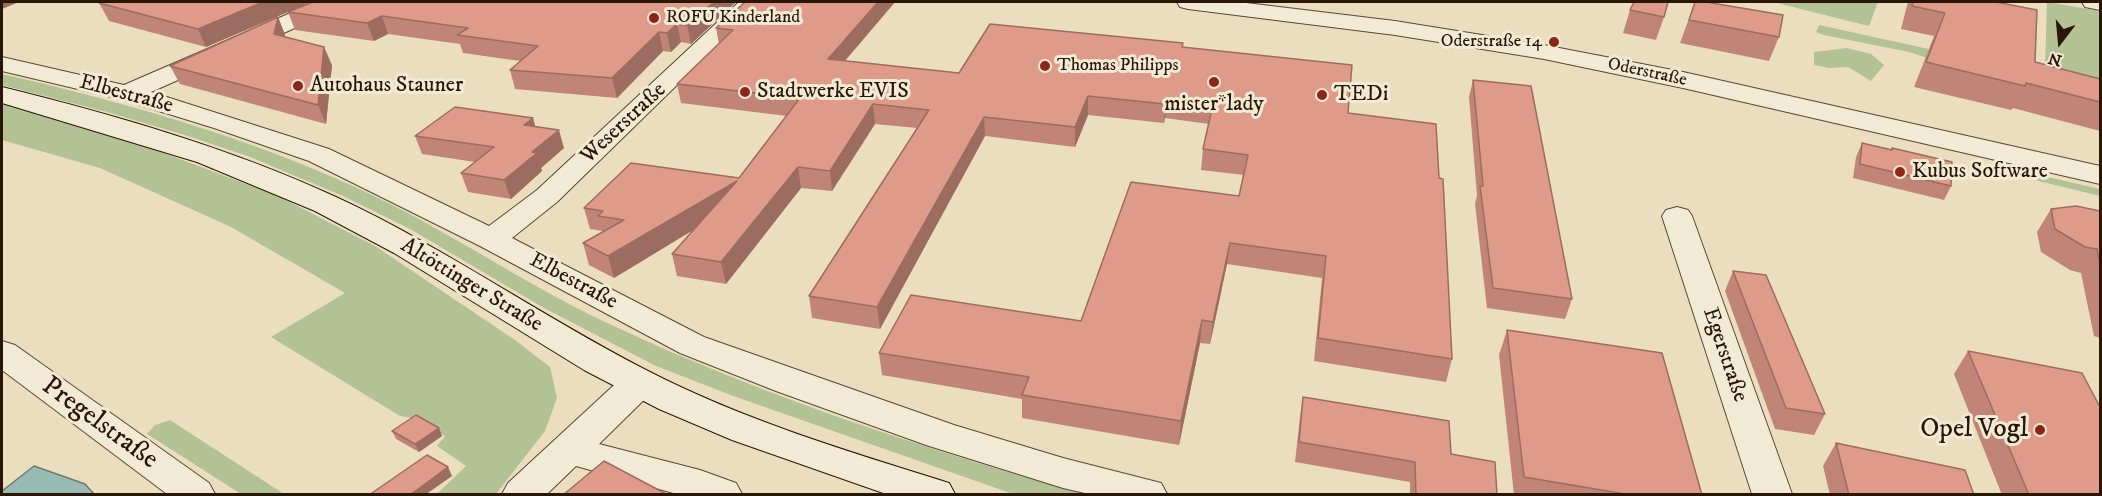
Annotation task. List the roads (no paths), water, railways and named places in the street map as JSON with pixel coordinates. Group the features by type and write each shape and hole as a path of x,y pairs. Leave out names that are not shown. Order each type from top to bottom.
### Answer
{"main road":[{"name":"Altöttinger Straße","path":"2,94 153,137 326,204 417,252 536,325 639,383 729,422 828,460 934,495"}],"street":[{"path":"127,93 334,2"},
{"name":"Weserstraße","path":"490,239 547,196 751,2"},
{"name":"Oderstraße","path":"1188,2 1395,28 1544,52 1683,80 2100,175"},
{"path":"2093,2 2100,3"},
{"name":"Elbestraße","path":"2,64 127,93 224,122 319,155 490,239 692,345 940,435 1063,473 1147,495"},
{"name":"Egerstraße","path":"1677,216 1772,495"},
{"name":"Pregelstraße","path":"2,353 195,495"},
{"path":"522,495 639,383"},
{"path":"568,449 630,468 700,485 722,495"}],"water":[{"path":"34,466 85,484 94,494 2,494 2,491"}],"place":[{"name":"ROFU Kinderland","path":"654,18"},
{"name":"Oderstraße 14","path":"1554,42"},
{"name":"Thomas Philipps","path":"1045,66"},
{"name":"mister*lady","path":"1214,82"},
{"name":"Autohaus Stauner","path":"298,86"},
{"name":"Stadtwerke EVIS","path":"745,92"},
{"name":"TEDi","path":"1322,95"},
{"name":"Kubus Software","path":"1900,172"},
{"name":"Opel Vogl","path":"2040,430"}]}
